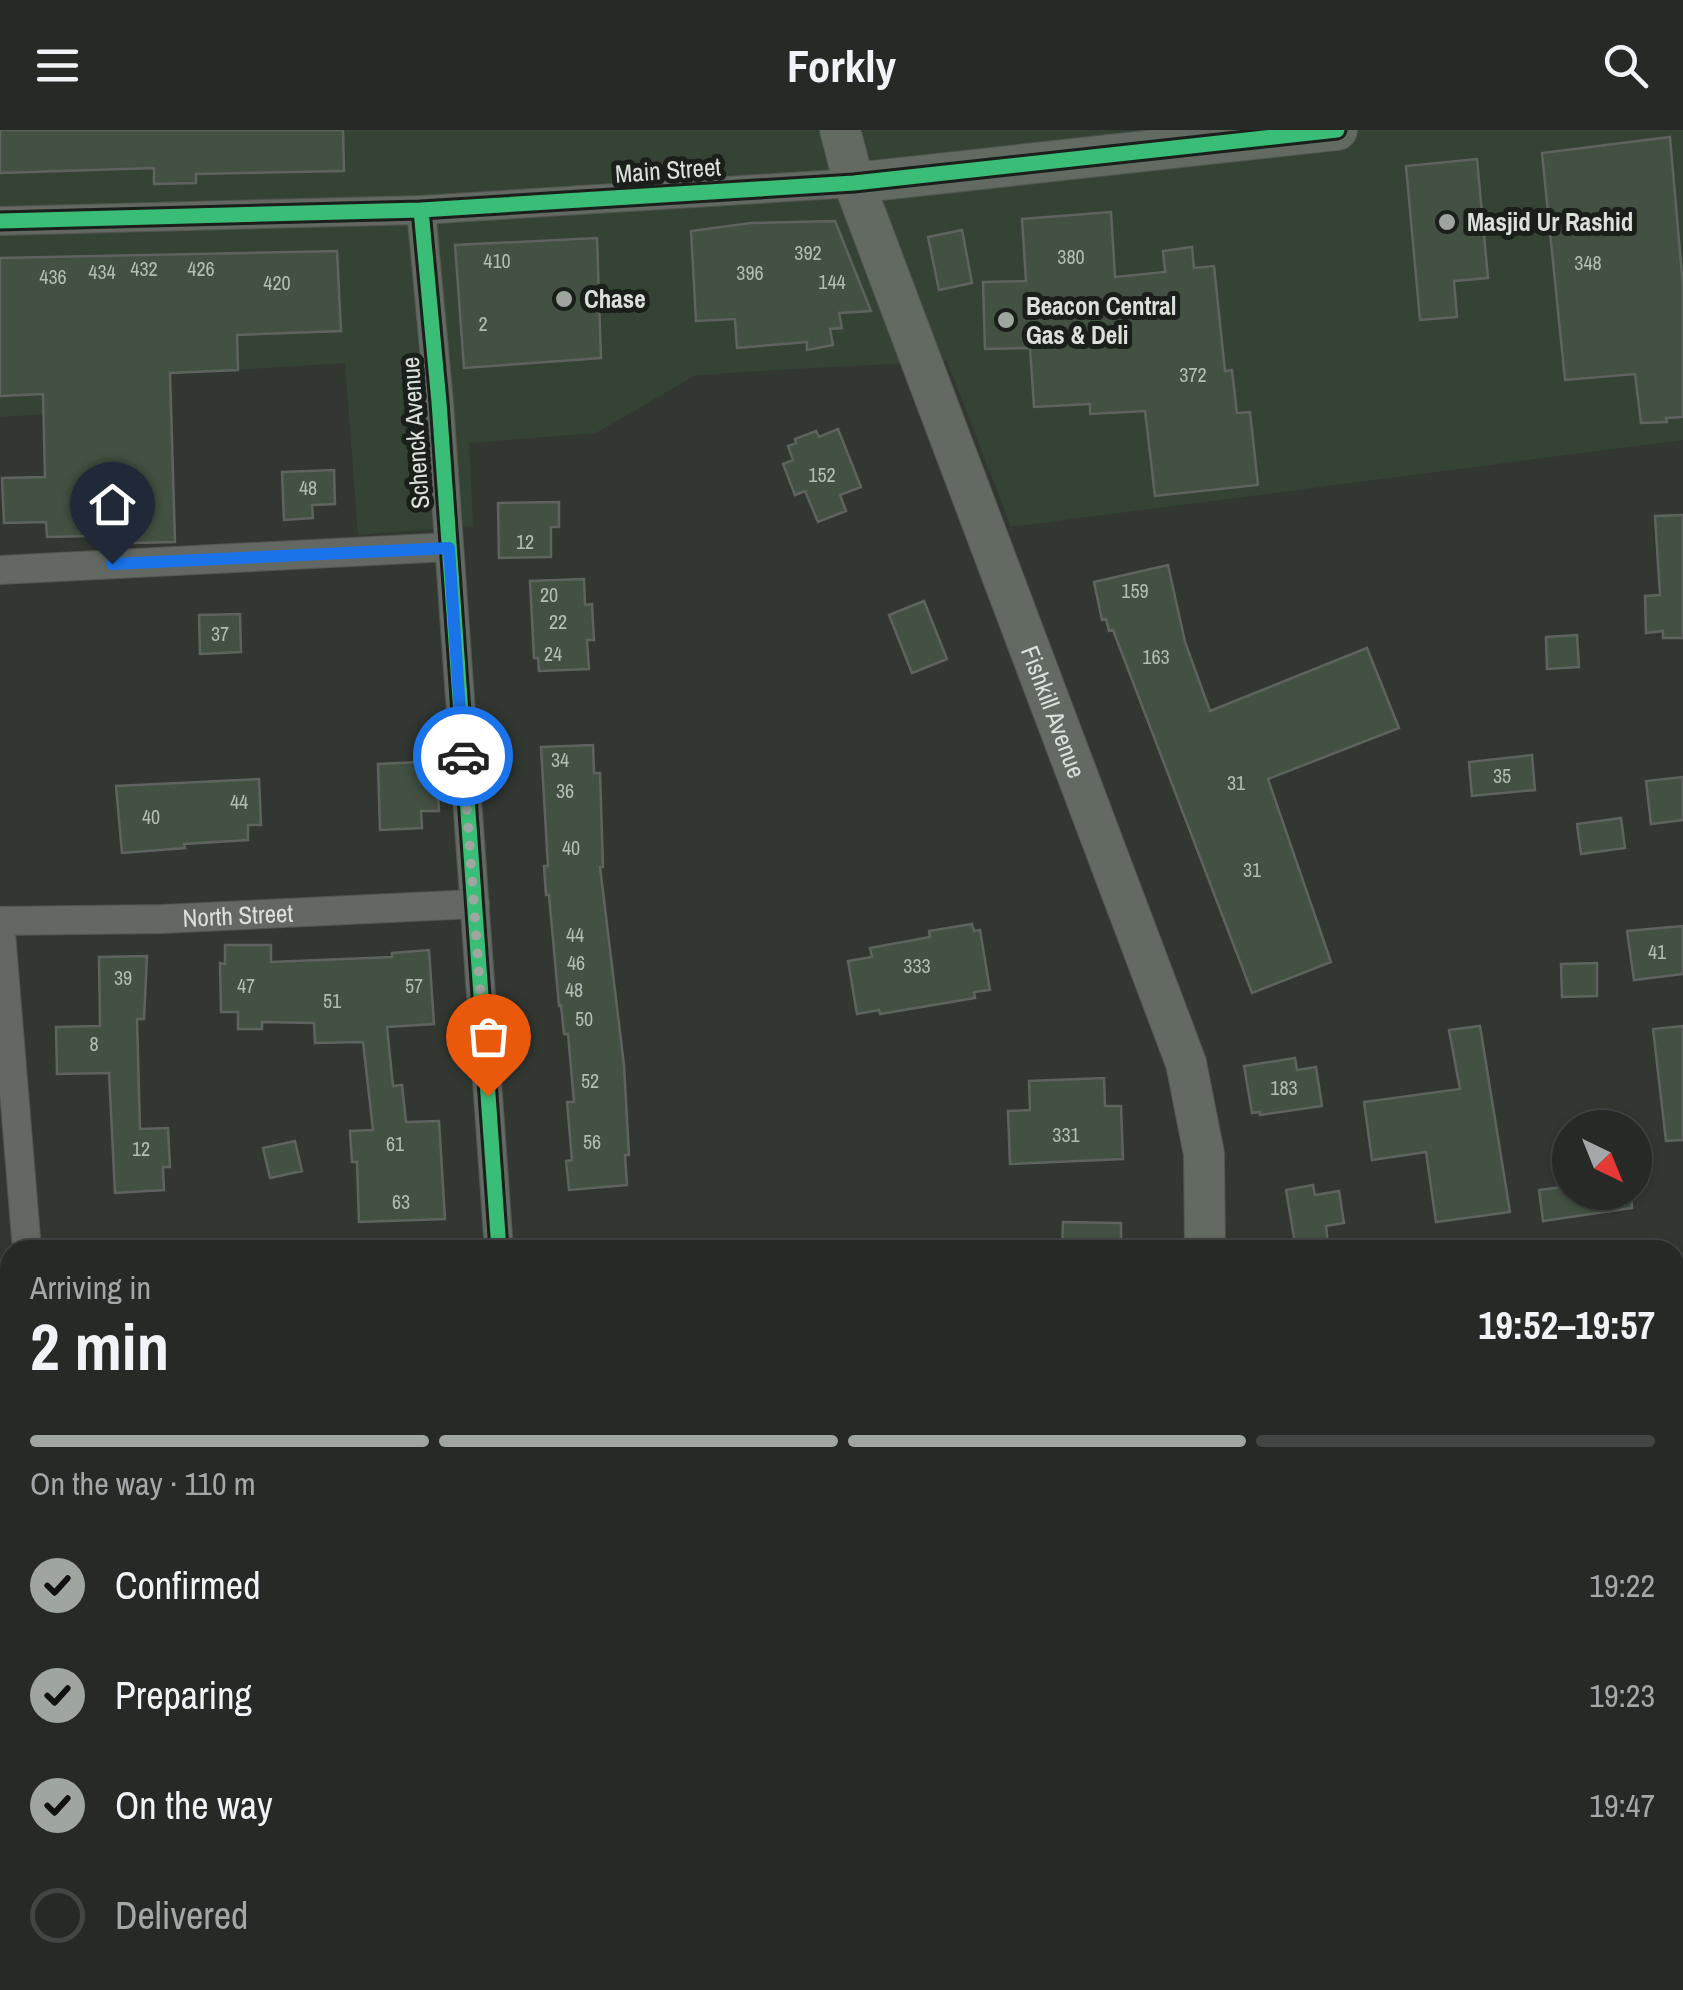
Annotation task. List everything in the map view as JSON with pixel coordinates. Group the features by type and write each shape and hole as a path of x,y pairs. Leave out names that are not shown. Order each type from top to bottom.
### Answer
{"main road":[{"name":"Fishkill Avenue","path":"840,130 854,183 1186,1063 1204,1154 1205,1240"},
{"name":"Main Street","path":"854,183 1337,130"}],"street":[{"name":"Main Street","path":"0,221 421,210 854,183"},
{"name":"Schenck Avenue","path":"421,210 439,402 498,1240"},
{"path":"0,570 449,548"},
{"name":"North Street","path":"0,921 162,919 475,904"},
{"path":"0,921 25,1240"}],"shaded area":[{"path":"0,130 1683,130 1683,440 1011,527 947,361 740,372 694,376 596,433 469,443 473,526 358,535 345,363 200,372 170,374 175,542 134,543 129,409 0,417"}],"building":[{"path":"0,130 343,130 344,171 196,174 196,183 154,184 154,168 0,173"},
{"path":"1670,137 1683,287 1683,417 1641,423 1635,374 1565,380 1542,153"},
{"name":"Masjid Ur Rashid","path":"1477,159 1488,278 1454,281 1457,317 1420,320 1406,166"},
{"path":"1111,212 1115,277 1165,272 1163,251 1192,247 1194,268 1214,266 1225,371 1232,370 1237,413 1250,412 1258,485 1155,496 1145,411 1090,414 1090,404 1034,407 1030,348 985,349 983,282 1026,281 1022,219"},
{"path":"835,221 871,311 839,313 842,328 830,329 833,345 807,350 807,342 737,348 735,319 696,321 691,231 751,223"},
{"path":"962,230 972,283 939,290 928,237"},
{"path":"597,238 601,358 464,368 455,245"},
{"path":"337,251 341,331 237,335 238,370 170,373 175,542 134,543 133,535 47,537 46,522 4,523 2,478 45,477 43,394 0,396 0,258"},
{"path":"838,429 861,487 840,495 846,511 818,522 805,491 795,495 783,464 793,460 788,446 796,443 795,439 816,431 819,437"},
{"path":"334,470 335,504 312,505 313,518 284,520 282,472"},
{"path":"559,502 559,527 551,527 551,557 499,558 498,503"},
{"path":"1683,515 1683,638 1663,638 1663,631 1646,633 1645,596 1660,595 1655,516"},
{"path":"1168,565 1185,642 1210,711 1367,648 1399,728 1268,779 1331,962 1252,993 1113,630 1109,631 1106,619 1102,620 1094,582"},
{"path":"584,579 585,605 592,604 594,640 587,640 589,669 539,671 538,658 534,658 530,581"},
{"path":"924,601 947,659 912,673 889,615"},
{"path":"240,614 241,652 200,654 199,615"},
{"path":"1577,635 1579,667 1547,669 1546,637"},
{"path":"593,745 594,773 600,773 600,867 624,1065 629,1155 625,1155 627,1185 569,1190 566,1161 572,1160 567,1102 574,1102 568,1034 564,1034 559,1006 546,895 541,747"},
{"path":"1532,755 1535,790 1472,796 1469,762"},
{"path":"419,762 420,780 437,779 439,811 421,811 422,828 380,830 378,764"},
{"path":"1683,777 1683,820 1651,824 1646,781"},
{"path":"259,779 261,825 248,825 248,840 122,853 116,786"},
{"path":"1621,818 1625,848 1581,854 1577,824"},
{"path":"972,924 974,931 980,930 990,990 974,992 975,998 880,1014 879,1010 857,1014 848,961 872,957 870,948 930,937 929,931"},
{"path":"1683,926 1683,974 1634,980 1627,931"},
{"path":"225,945 271,945 271,962 392,957 392,953 429,950 434,1024 387,1027 393,1086 402,1085 406,1122 439,1121 445,1219 359,1222 357,1162 352,1162 350,1131 373,1130 363,1042 315,1043 314,1023 262,1022 262,1029 238,1029 238,1012 221,1012 220,963 225,964"},
{"path":"147,956 144,1019 137,1019 140,1129 168,1128 170,1167 163,1167 164,1190 115,1193 109,1073 57,1074 56,1027 100,1026 99,957"},
{"path":"1597,963 1597,996 1562,997 1561,964"},
{"path":"1480,1026 1510,1212 1436,1222 1426,1152 1372,1160 1364,1102 1460,1089 1449,1030"},
{"path":"1683,1026 1683,1140 1666,1141 1653,1029"},
{"path":"1295,1058 1297,1070 1316,1067 1322,1106 1252,1113 1244,1066"},
{"path":"1104,1078 1105,1106 1121,1106 1123,1159 1010,1164 1008,1111 1030,1110 1029,1081"},
{"path":"295,1141 302,1171 270,1178 263,1148"},
{"path":"1313,1185 1315,1195 1339,1191 1344,1223 1326,1226 1328,1240 1294,1240 1286,1190"},
{"path":"1552,1188 1552,1210 1618,1210 1543,1221 1539,1190"},
{"path":"1063,1222 1121,1223 1121,1240 1062,1240"}],"cycle path":[{"path":"0,221 421,210 854,183 1337,130"},
{"path":"421,210 439,402 498,1240"}],"way so far":[{"path":"463,756 488,1096"}],"place":[{"name":"Masjid Ur Rashid","path":"1447,222"},
{"name":"Chase","path":"564,299"},
{"name":"Beacon Central Gas & Deli","path":"1006,320"}],"route":[{"path":"112,564 449,548 463,756"}]}
